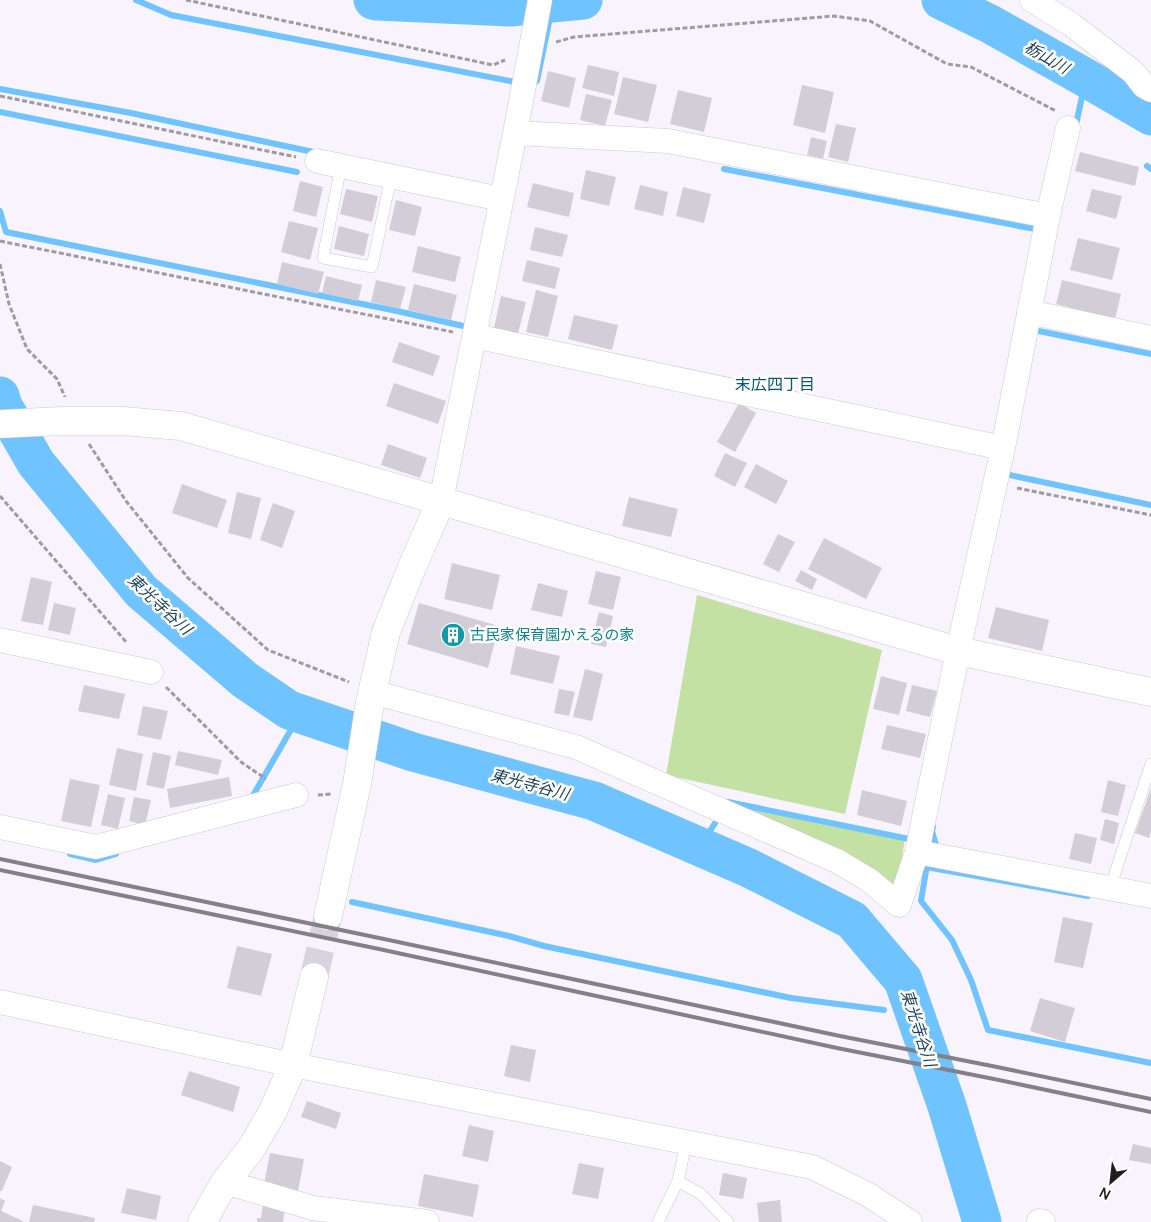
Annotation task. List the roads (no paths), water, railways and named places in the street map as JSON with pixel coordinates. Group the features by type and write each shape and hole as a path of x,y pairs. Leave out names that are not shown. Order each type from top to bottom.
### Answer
{"street":[{"path":"1032,0 1142,71 1144,86 1151,90"},
{"path":"328,916 357,784 371,697 386,632 412,566 441,501 538,11"},
{"path":"371,697 576,747 837,861 869,880 899,905 917,852 958,651 1003,448 1048,216 1068,128"},
{"path":"515,134 668,141 1048,216"},
{"path":"317,162 501,199"},
{"path":"1029,312 1151,338"},
{"path":"474,336 1003,448"},
{"path":"0,424 123,421 180,426 958,651 1151,692"},
{"path":"0,640 151,672"},
{"path":"0,827 96,847 296,795"},
{"path":"917,852 1151,896"},
{"path":"202,1222 225,1182 251,1149 273,1111 293,1065 314,977"},
{"path":"0,1002 293,1065 812,1168 867,1194 910,1222"},
{"path":"225,1182 313,1208 427,1222"}],"lane":[{"path":"341,166 323,258 372,268 391,177"},
{"path":"1110,888 1151,764"},
{"path":"658,1222 678,1181 686,1143"},
{"path":"678,1181 701,1194 728,1222"}],"waterway":[{"path":"136,0 171,15 520,83"},
{"name":"栃山川","path":"373,0 510,7 583,0"},
{"name":"栃山川","path":"941,0 990,24 1151,116"},
{"path":"537,81 553,3"},
{"path":"1075,129 1086,78"},
{"path":"0,89 131,113 318,153"},
{"path":"0,112 297,172"},
{"path":"1147,166 1151,169"},
{"path":"724,169 1040,230"},
{"path":"0,211 6,232 397,311 472,328"},
{"path":"1034,330 1151,354"},
{"name":"東光寺谷川","path":"0,396 3,406 36,463 141,591 245,680 289,710 413,752 594,801 749,868 852,920 903,980 947,1106 982,1222"},
{"path":"1005,474 1151,505"},
{"path":"251,799 300,714"},
{"path":"728,802 914,840"},
{"path":"700,847 720,815"},
{"path":"933,827 932,831 936,845"},
{"path":"70,854 96,860 116,854"},
{"path":"928,859 921,901 952,940 971,980 988,1030 1151,1063"},
{"path":"926,867 1088,896"},
{"path":"352,902 509,936 544,946 791,998 884,1010"}],"tunnel":[{"path":"314,977 328,916"}],"railway":[{"path":"0,859 840,1036 1151,1099"},
{"path":"0,870 379,949 837,1048 1151,1112"}],"place":[{"name":"古民家保育園かえるの家","path":"453,635"}],"district":[{"name":"末広四丁目","path":"775,384"}]}
